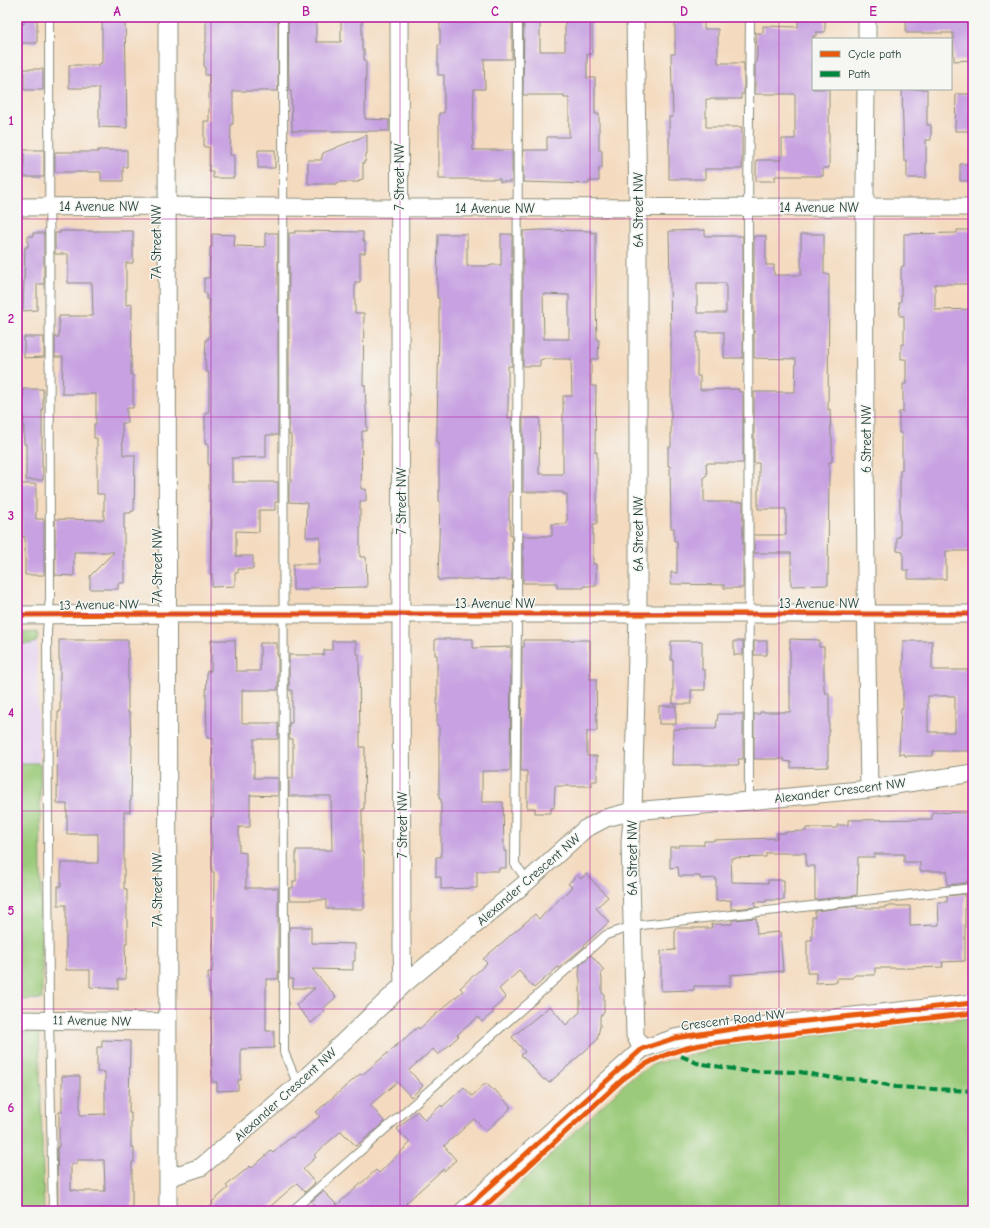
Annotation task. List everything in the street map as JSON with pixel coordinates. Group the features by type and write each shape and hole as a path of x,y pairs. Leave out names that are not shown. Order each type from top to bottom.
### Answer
{"street":[{"name":"7A Street NW","path":"167,17 168,1211"},
{"name":"7 Street NW","path":"399,17 403,985"},
{"name":"6A Street NW","path":"635,17 638,208 638,613 633,810 630,841 635,1035 642,1049"},
{"path":"867,17 867,38"},
{"name":"6 Street NW","path":"866,90 866,614 869,789"},
{"name":"14 Avenue NW","path":"17,207 973,207"},
{"name":"13 Avenue NW","path":"17,615 638,613 973,614"},
{"name":"Alexander Crescent NW","path":"168,1178 201,1167 298,1085 403,985 528,881 585,829 606,818 633,810 749,801 869,789 973,773"},
{"name":"Crescent Road NW","path":"463,1211 642,1049 675,1038 732,1029 973,1003"},
{"name":"11 Avenue NW","path":"17,1020 168,1022"}],"lane":[{"path":"49,17 50,598 47,631 49,1020 53,1211"},
{"path":"283,17 285,614 284,1052 298,1085"},
{"path":"518,17 515,864 528,881"},
{"path":"749,801 748,207 750,17"},
{"path":"292,1211 606,934 633,926 973,888"}],"shaded area":[{"path":"37,632 41,1001 17,1001 17,633"}],"green space":[{"path":"37,632 38,638 36,642 31,644 17,644 17,633"},
{"path":"17,763 38,763 38,765 40,765 42,999 17,1000"},
{"path":"973,1017 973,1211 492,1211 630,1079 654,1064 725,1046"},
{"path":"39,1032 44,1211 17,1211 17,1033"}],"building":[{"path":"24,17 37,17 37,43 17,43 17,24 24,24"},
{"path":"102,17 122,17 121,19 125,19 127,128 99,127 99,88 69,88 69,65 100,65 100,63 102,63"},
{"path":"206,17 278,17 278,91 233,91 233,124 231,124 230,155 234,155 234,178 213,178 213,171 209,171 209,147 204,147 204,121 209,121 209,75 205,75 204,66"},
{"path":"288,17 316,17 316,42 341,42 341,17 362,17 362,50 364,50 364,60 366,60 365,119 389,120 389,131 292,131 291,91 289,91"},
{"path":"440,17 512,17 512,59 484,59 485,89 474,89 473,150 512,150 512,182 500,182 500,179 439,179 439,113 444,113 444,75 438,75"},
{"path":"524,17 540,17 540,51 565,51 565,17 592,17 592,54 587,54 587,78 595,78 595,114 599,114 599,150 602,150 602,168 599,168 599,181 589,181 589,184 523,182 523,150 547,150 547,137 569,137 569,98 564,98 564,95 523,95"},
{"path":"675,17 704,17 704,29 718,29 718,63 744,63 744,94 741,94 741,99 706,99 706,127 742,127 742,169 705,169 705,179 669,179 669,117 673,117 671,54 675,54"},
{"path":"798,17 825,17 825,32 816,32 816,36 813,36 812,38 812,90 829,90 829,168 823,168 823,176 775,176 775,181 756,181 756,160 782,160 782,139 795,139 795,94 755,94 755,63 757,56 756,33 763,33 763,26 798,27"},
{"path":"906,17 935,17 935,20 973,20 973,60 954,61 953,33 906,33"},
{"path":"24,69 43,69 43,90 24,90"},
{"path":"902,90 927,90 927,125 931,125 931,140 926,140 926,178 907,178 907,161 904,161"},
{"path":"956,94 973,94 973,131 955,131"},
{"path":"367,135 367,154 365,162 363,162 363,179 359,180 359,182 338,182 337,184 308,184 308,160 321,160 323,153"},
{"path":"24,150 44,150 44,177 24,177"},
{"path":"98,150 127,150 127,167 123,167 123,181 101,181 101,172 55,172 55,152 98,152"},
{"path":"258,150 275,150 275,168 258,168"},
{"path":"960,164 973,164 973,181 960,181"},
{"path":"540,230 596,232 597,340 599,340 598,359 591,359 591,386 596,386 595,452 597,452 597,524 593,524 593,564 596,564 596,586 584,586 584,588 557,588 557,583 523,583 523,536 552,536 552,524 567,524 567,494 563,494 563,492 523,492 523,418 540,418 539,474 563,474 563,396 572,396 571,359 543,359 540,360 540,366 523,366 523,231","holes":["543,294 569,295 569,339 544,339"]},
{"path":"705,230 705,236 743,236 743,358 724,358 724,332 697,332 697,376 700,376 700,390 739,389 739,392 743,392 743,463 706,463 707,475 704,477 704,502 743,502 743,588 724,588 724,585 671,584 671,572 677,573 677,541 674,541 674,528 671,528 670,466 668,466 668,447 671,447 669,231","holes":["697,283 726,283 726,313 697,313"]},
{"path":"957,230 973,230 973,284 935,284 935,310 973,309 973,354 970,354 970,410 972,410 971,464 973,464 973,551 946,551 946,579 908,579 908,570 903,570 903,552 897,551 897,537 900,537 900,470 902,470 902,433 899,433 899,412 903,412 903,384 906,384 906,359 901,359 901,344 904,344 904,316 900,316 899,302 901,302 901,269 902,266 904,266 904,234 957,233"},
{"path":"60,231 133,231 133,263 126,263 126,305 132,304 131,375 133,375 133,408 127,408 127,423 122,423 123,455 135,455 134,511 131,511 131,513 124,513 124,583 118,583 118,589 90,589 90,576 114,552 74,552 74,576 55,575 55,519 104,520 104,494 97,494 97,438 94,438 94,424 96,424 96,394 62,394 63,357 55,357 55,337 59,337 59,316 93,316 92,283 68,283 68,254 55,254 55,233 60,233"},
{"path":"295,231 363,232 363,241 365,241 365,253 360,253 360,282 355,282 355,313 364,313 363,385 365,385 367,431 362,431 361,489 366,489 366,501 360,501 360,557 366,557 367,587 309,588 309,590 293,590 293,564 320,564 320,537 306,537 307,503 289,502 289,482 291,482 291,435 289,435 289,233 295,233"},
{"path":"33,233 44,233 44,284 37,284 37,310 23,311 25,247 28,247 28,236 33,236"},
{"path":"265,233 278,233 278,435 266,435 266,457 232,458 232,482 278,482 278,502 275,502 275,510 259,510 259,532 236,531 236,556 253,556 253,569 238,569 238,573 235,573 235,586 212,587 212,574 210,574 211,502 209,502 208,444 205,444 205,412 209,412 209,372 206,372 205,361 206,339 209,339 209,300 207,300 207,293 204,293 204,278 209,278 212,234 235,235 234,246 265,247"},
{"path":"438,234 467,234 467,266 491,266 501,265 501,234 512,234 512,366 508,366 508,418 512,418 512,492 509,492 509,519 510,535 512,535 512,580 438,580 440,501 439,442 437,442 439,329 439,298 437,298"},
{"path":"801,234 824,234 824,274 829,274 828,410 830,409 832,462 829,462 828,585 791,586 791,553 754,553 754,535 786,535 786,509 758,509 759,463 754,463 754,392 795,392 796,359 754,358 754,236 766,236 766,265 774,265 774,275 801,275"},
{"path":"24,337 44,337 44,357 24,358"},
{"path":"23,389 43,389 43,480 26,480"},
{"path":"17,484 36,484 36,519 44,519 44,575 25,575 25,537 22,537 22,503 17,503"},
{"path":"435,639 473,639 473,648 511,647 510,771 482,771 482,802 503,802 504,851 506,851 506,868 499,868 499,871 477,871 477,888 441,889 441,877 436,877 436,857 441,857 441,799 439,799 439,725 437,725 437,655 435,655"},
{"path":"790,639 819,640 819,647 824,647 824,690 825,693 829,693 828,767 791,768 791,762 784,761 784,759 754,759 754,714 760,714 760,712 790,712"},
{"path":"59,640 128,640 128,713 130,713 132,745 130,812 124,812 124,889 127,889 127,943 125,943 126,979 118,979 118,989 90,987 90,970 66,970 66,905 58,905 58,886 61,886 61,863 98,863 98,834 67,834 67,804 57,804 58,712 60,712"},
{"path":"211,640 235,640 236,671 260,671 260,643 277,643 278,655 278,690 242,690 242,723 278,723 278,739 254,739 254,778 278,778 278,796 250,795 250,827 239,827 239,852 246,853 246,888 278,888 278,979 266,979 266,1031 274,1031 274,1048 241,1049 241,1080 238,1080 238,1090 217,1091 217,1082 212,1082 211,993 209,993 208,972 212,972 213,960 214,872 212,872 211,817 213,817 213,738 207,738 206,697 207,671 211,671"},
{"path":"524,640 590,640 590,679 596,679 597,731 587,731 587,756 597,756 597,781 592,781 592,786 555,786 554,808 551,808 551,813 535,813 535,808 527,808 527,771 521,771 522,647 524,647"},
{"path":"332,641 356,641 356,654 359,654 360,747 365,747 364,809 362,809 364,909 326,909 326,900 289,900 289,888 293,888 293,881 296,881 296,850 332,850 331,796 289,796 289,778 293,779 293,739 289,739 289,723 292,723 292,690 289,690 289,655 324,655 324,650 332,650"},
{"path":"671,641 702,641 702,670 705,670 705,690 691,690 691,704 673,704 673,660 671,660"},
{"path":"734,641 743,641 743,655 734,655"},
{"path":"754,641 767,641 767,655 754,655"},
{"path":"903,641 932,641 932,670 971,670 971,731 973,731 973,751 933,751 933,756 905,756 905,754 899,754 901,708 903,708","holes":["928,696 955,696 955,732 928,732"]},
{"path":"659,706 676,706 676,724 659,724"},
{"path":"718,714 743,714 743,759 738,759 739,765 672,765 673,729 716,729"},
{"path":"932,812 973,813 973,880 967,880 967,883 947,885 947,871 920,871 920,862 904,862 904,854 874,854 874,857 858,857 857,895 815,900 815,866 806,866 806,853 766,853 766,857 731,858 732,882 768,883 768,880 784,880 784,900 766,900 766,902 755,902 756,907 731,909 731,900 716,901 716,878 700,879 700,876 679,876 678,867 670,868 670,847 679,847 679,845 704,845 704,841 713,840 777,838 777,833 806,831 806,828 837,828 837,825 848,825 848,820 932,819"},
{"path":"586,874 608,897 596,908 609,922 584,945 584,947 534,988 519,971 499,989 506,998 492,1010 494,1012 482,1022 478,1017 457,1035 459,1036 438,1055 433,1049 409,1070 423,1086 411,1097 397,1082 370,1105 385,1122 356,1146 341,1131 314,1155 316,1157 303,1169 315,1183 305,1192 297,1183 265,1211 205,1211 213,1204 212,1202 228,1188 226,1186 250,1166 252,1168 271,1151 273,1153 291,1137 292,1138 301,1131 302,1132 320,1116 316,1112 418,1027 419,1029 463,991 460,988 487,963 483,959 535,914 539,919 572,887 568,884 577,875 581,879"},
{"path":"965,894 965,961 942,962 943,967 875,968 875,975 855,975 852,978 837,978 837,982 816,983 816,973 807,973 807,940 812,940 812,917 815,917 815,911 857,906 857,908 885,908 885,906 910,906 910,926 939,925 938,902 947,902 947,896"},
{"path":"756,918 757,934 780,932 783,971 730,975 730,986 694,986 694,990 661,991 661,951 675,950 675,928 712,928 711,924 732,924 732,920"},
{"path":"289,927 311,927 311,943 355,944 355,961 353,961 353,970 312,969 336,997 323,1009 325,1011 311,1023 296,1005 315,988 293,988 293,979 289,979"},
{"path":"591,955 604,970 601,973 602,993 604,994 604,1013 600,1016 600,1026 597,1040 549,1083 545,1079 544,1080 521,1055 525,1052 512,1037 550,1006 566,1025 580,1012 580,965"},
{"path":"102,1040 130,1041 129,1113 131,1113 131,1147 134,1147 134,1162 132,1162 132,1211 58,1210 57,1147 59,1147 59,1112 62,1112 62,1076 80,1076 80,1115 105,1114 105,1072 97,1072 97,1047 102,1047","holes":["77,1160 104,1160 105,1191 71,1190 71,1164 77,1164"]},
{"path":"486,1083 493,1090 494,1089 511,1107 509,1108 510,1109 486,1131 474,1119 444,1146 456,1160 444,1171 443,1169 406,1203 414,1211 320,1211 311,1202 323,1191 337,1205 376,1170 379,1173 410,1143 397,1129 417,1111 425,1120 464,1087 472,1096"}],"marked path":[{"path":"681,1056 697,1063 745,1071 800,1072 833,1078 865,1080 896,1087 973,1091"}],"cycle path":[{"path":"17,615 973,614"},
{"path":"463,1211 642,1049 675,1038 732,1029 973,1003"},
{"path":"480,1211 623,1079 642,1066 662,1056 683,1049 706,1044 973,1013"}]}
